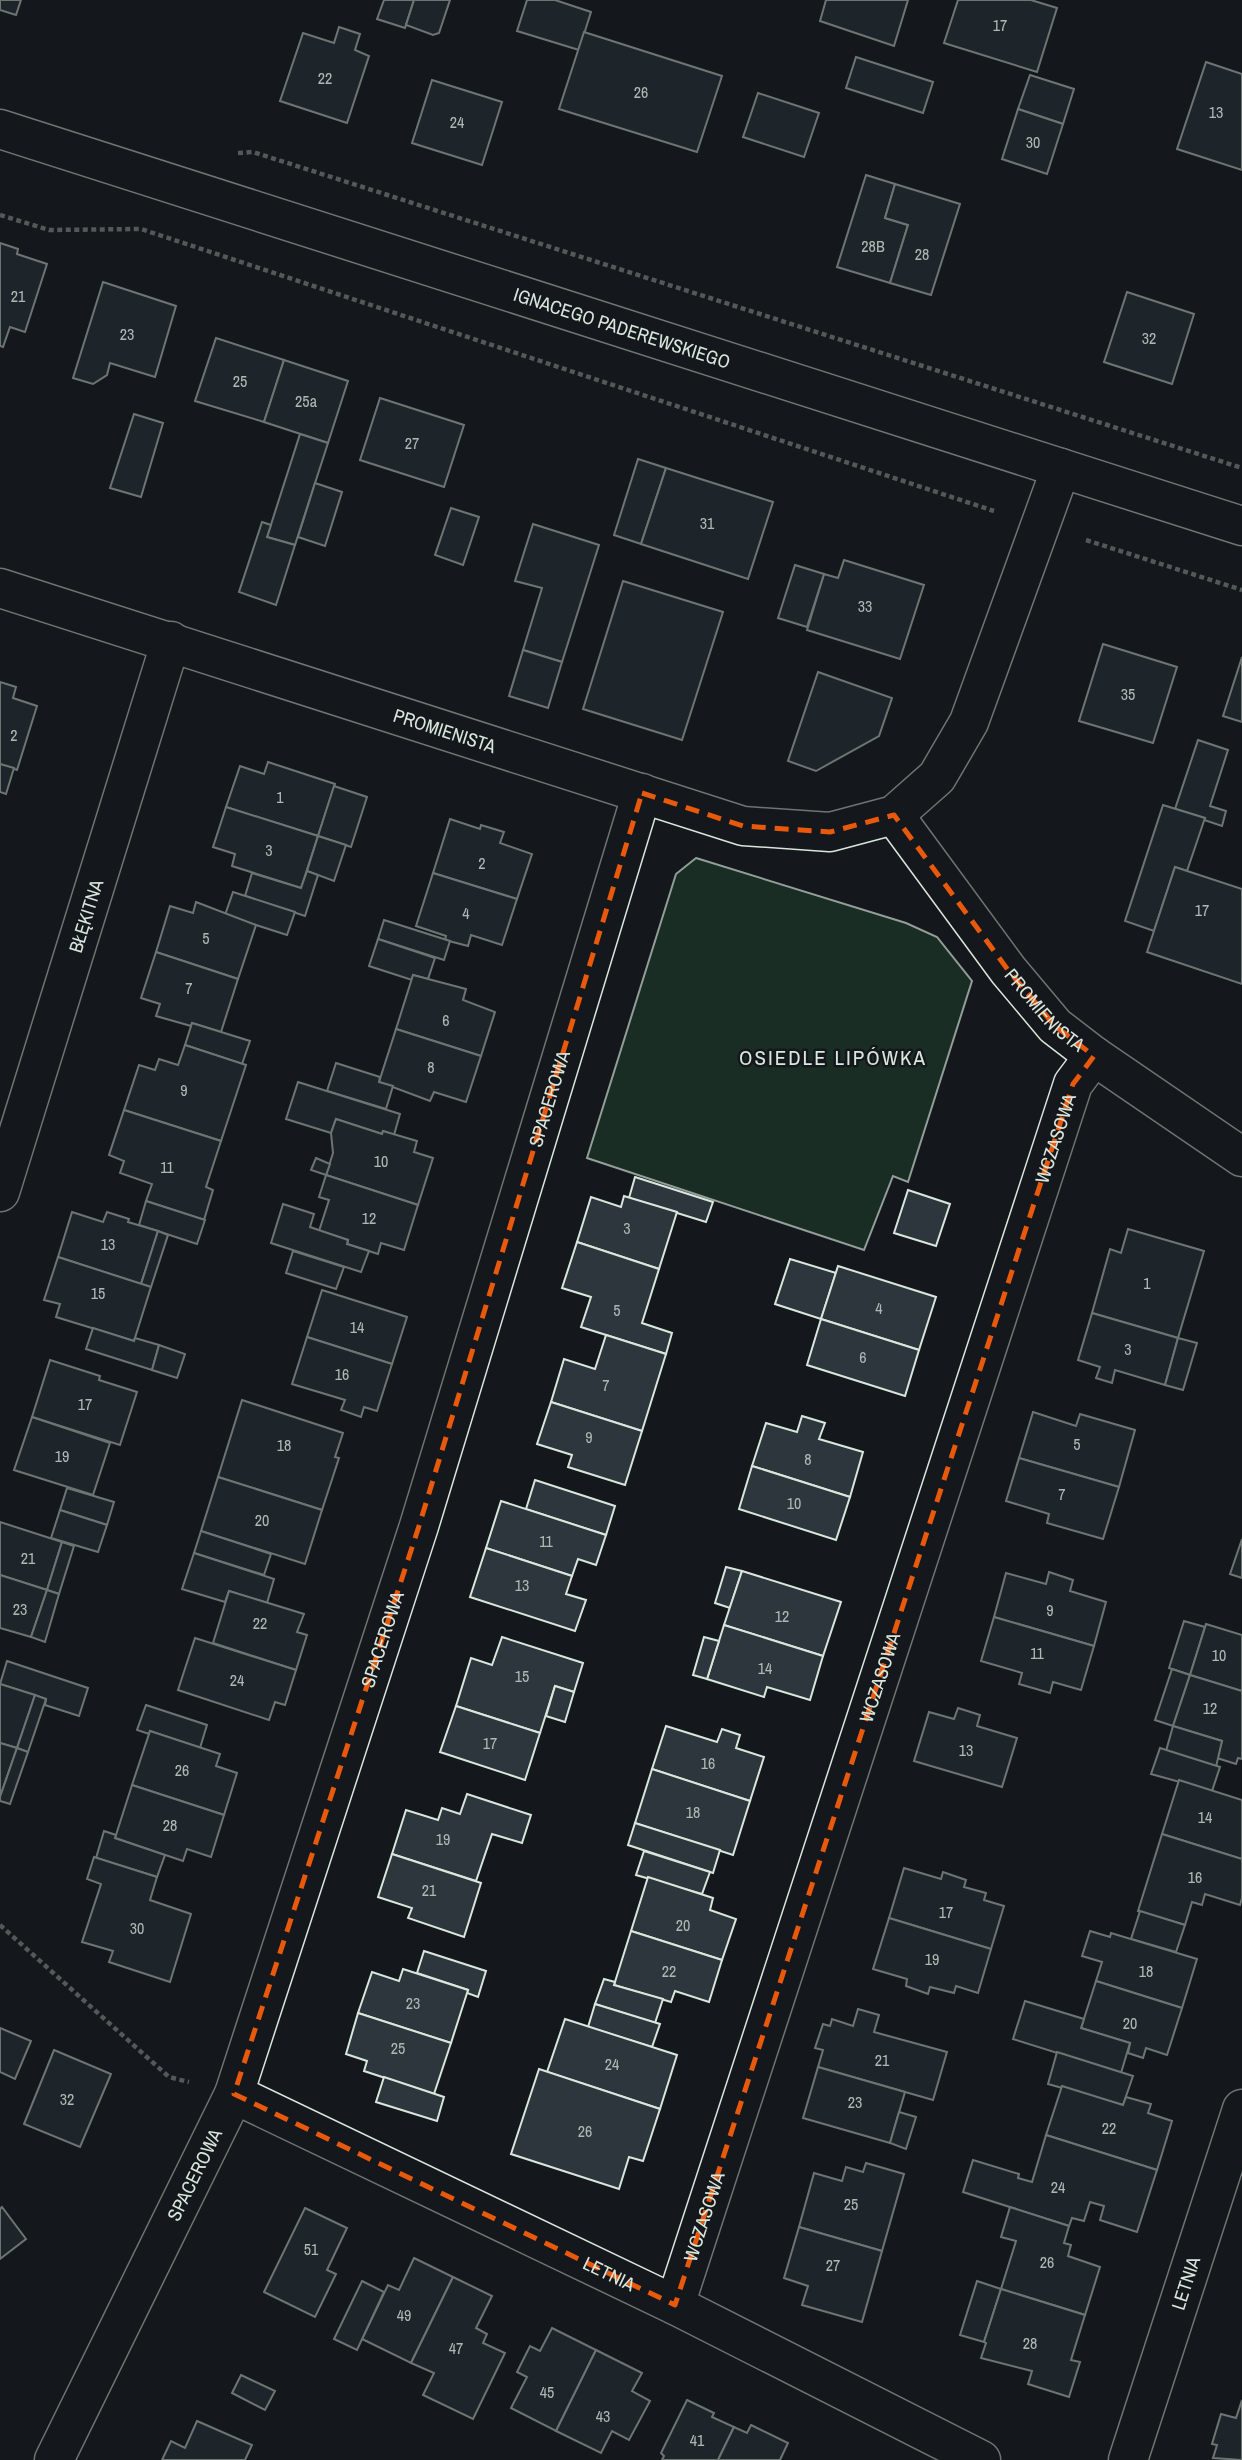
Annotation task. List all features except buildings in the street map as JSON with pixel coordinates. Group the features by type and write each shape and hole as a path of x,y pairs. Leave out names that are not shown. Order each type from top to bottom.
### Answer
{"street":[{"name":"IGNACEGO PADEREWSKIEGO","path":"0,129 1242,526"},
{"name":"PROMIENISTA","path":"0,587 743,826 830,832 894,815 937,777 969,722 1061,468"},
{"name":"BŁĘKITNA","path":"0,1192 13,1103 171,641"},
{"name":"SPACEROWA","path":"54,2460 234,2094 423,1513 642,793"},
{"name":"PROMIENISTA","path":"894,815 1008,970 1055,1026 1094,1056 1242,1157"},
{"name":"WCZASOWA","path":"675,2305 1073,1084 1094,1056"},
{"name":"LETNIA","path":"234,2094 675,2305 981,2460"},
{"name":"LETNIA","path":"1128,2460 1242,2109"}],"path":[{"path":"253,152 1242,468"},
{"path":"0,215 49,230 141,229 1040,526 1242,590"},
{"path":"0,1925 169,2077 234,2094"}],"highlighted area":[{"path":"642,793 743,826 830,832 894,815 1008,970 1055,1026 1094,1056 1073,1084 675,2305 234,2094 419,1526"}],"green space":[{"path":"696,858 906,923 937,937 972,981 908,1182 893,1176 864,1250 587,1158 676,874"}],"district":[{"name":"OSIEDLE LIPÓWKA","path":"833,1057"}]}
